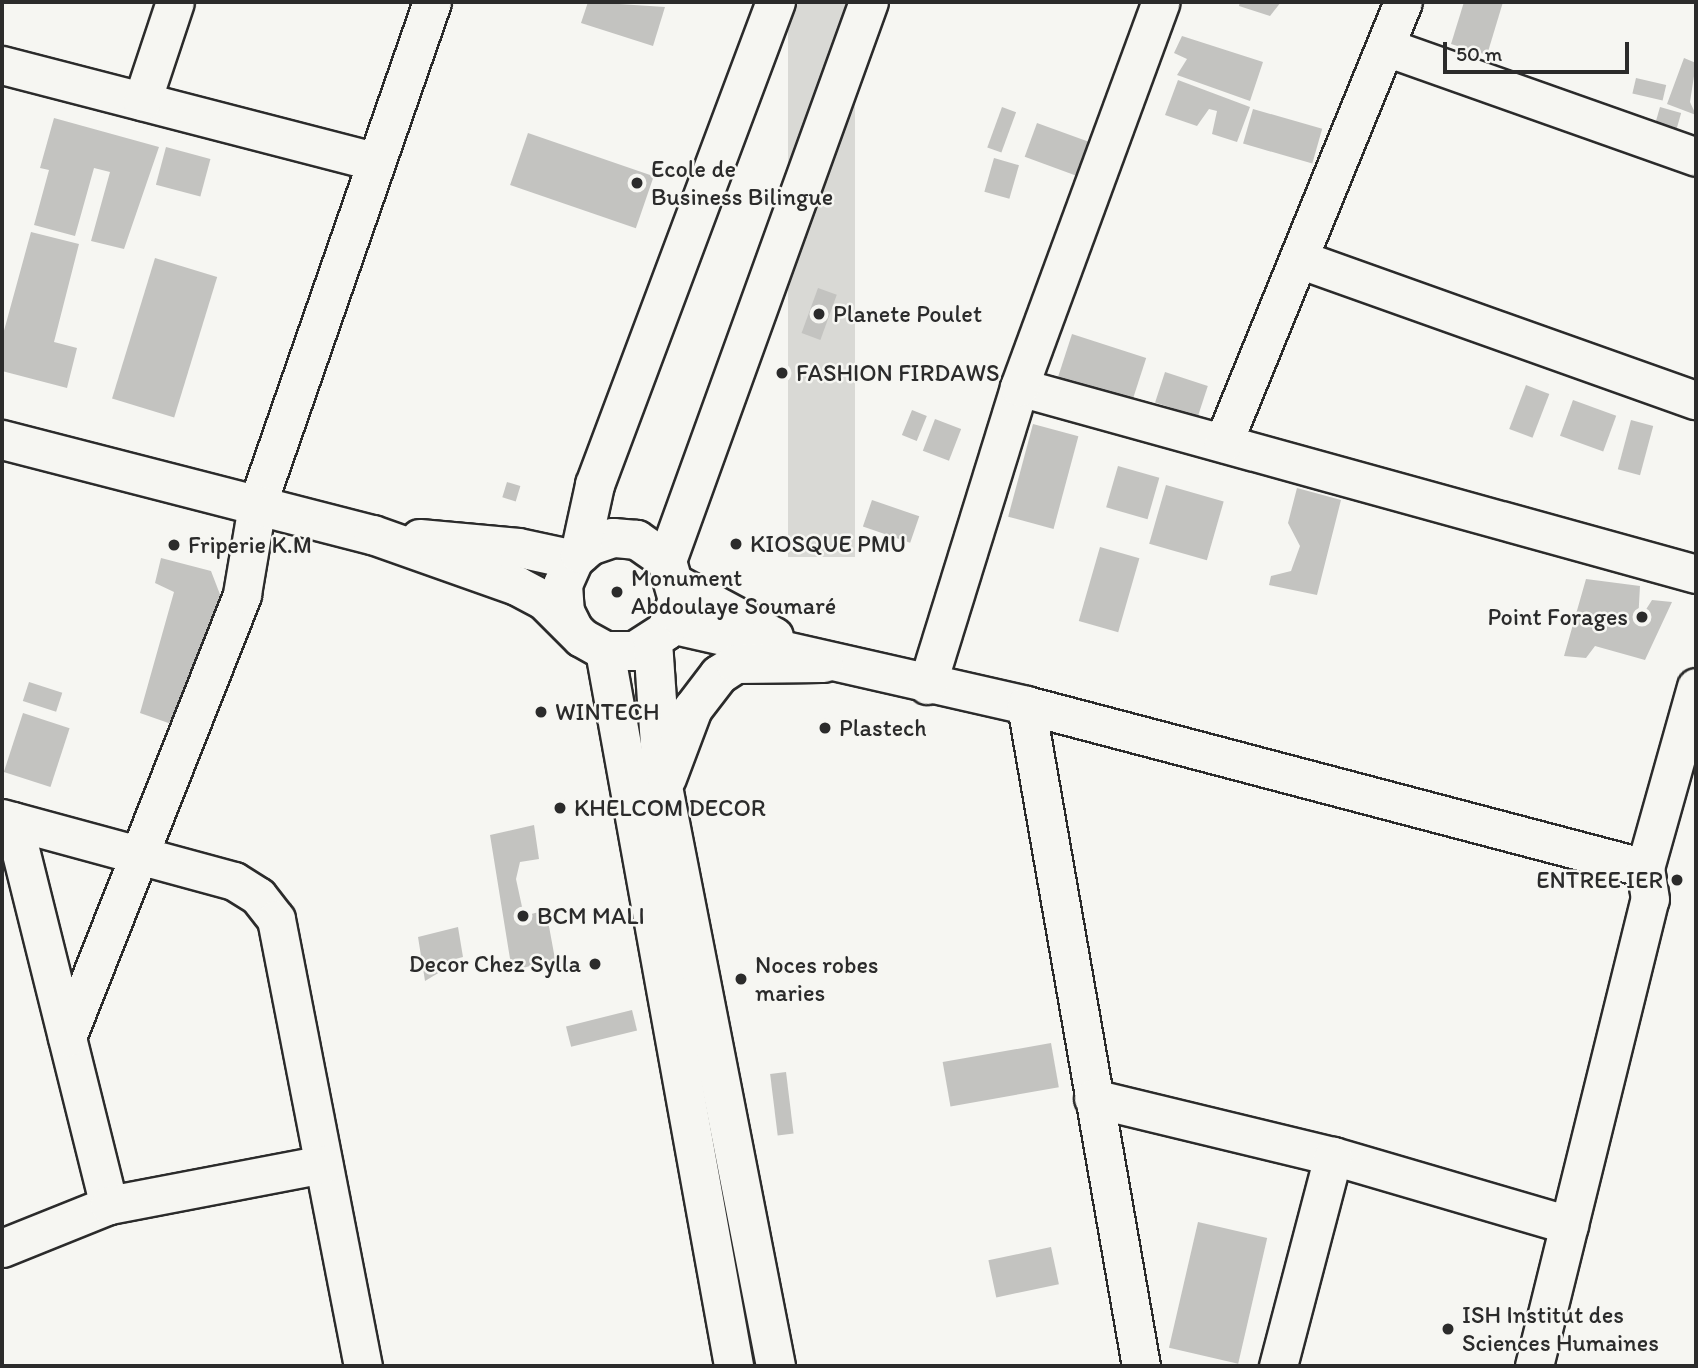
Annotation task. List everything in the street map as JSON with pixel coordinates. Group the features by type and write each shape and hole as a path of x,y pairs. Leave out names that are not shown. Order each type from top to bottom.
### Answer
{"main road":[{"path":"573,628 562,594 577,557 595,485 776,2"},
{"path":"776,1366 663,787 662,633 672,573 869,2"},
{"path":"2,440 373,535 517,586 545,601 573,628 606,651 635,651 662,633"},
{"path":"373,535 519,548 577,557 601,541 625,538 648,545 672,573"},
{"path":"606,651 734,1366"},
{"path":"663,787 693,709 719,675 736,664 824,663"}],"street":[{"path":"142,101 175,2"},
{"path":"67,1037 242,594 257,505 374,160 432,2"},
{"path":"927,685 1019,387 1161,2"},
{"path":"1223,443 1403,2"},
{"path":"1386,47 1696,157"},
{"path":"2,65 374,160"},
{"path":"1298,259 1696,400"},
{"path":"1019,387 1696,574"},
{"path":"672,573 824,663"},
{"path":"662,633 1026,705 1645,868"},
{"path":"1534,1366 1650,899 1645,868 1696,687"},
{"path":"1026,705 1141,1366"},
{"path":"7,820 234,881 258,896 276,919 363,1366"},
{"path":"7,820 67,1037 109,1205"},
{"path":"1093,1098 1333,1156 1569,1225"},
{"path":"1278,1366 1333,1156"},
{"path":"2,1248 109,1205 323,1164"}],"shaded area":[{"path":"788,2 855,2 855,557 788,557"}],"building":[{"path":"588,2 665,7 653,46 581,23"},
{"path":"1240,2 1281,2 1270,16 1239,6"},
{"path":"1464,2 1503,2 1487,55 1451,44"},
{"path":"1182,36 1263,62 1250,101 1177,75 1187,59 1174,53"},
{"path":"1684,58 1696,63 1690,102 1696,115 1667,104"},
{"path":"1636,78 1666,85 1663,101 1632,94"},
{"path":"1178,80 1250,107 1237,142 1212,134 1217,111 1209,109 1197,126 1165,115"},
{"path":"1002,107 1016,112 1001,153 987,147"},
{"path":"1660,107 1681,113 1674,137 1653,131"},
{"path":"1253,109 1322,129 1312,163 1243,144"},
{"path":"54,118 159,147 124,249 91,241 110,172 94,168 75,236 34,225 49,170 40,168"},
{"path":"1037,123 1089,142 1076,176 1025,157"},
{"path":"528,133 654,176 636,228 510,185"},
{"path":"166,147 210,159 200,197 156,185"},
{"path":"994,158 1019,165 1009,199 984,192"},
{"path":"31,232 79,244 54,342 77,348 67,388 2,371 2,338"},
{"path":"155,258 217,277 174,418 112,399"},
{"name":"Planete Poulet","path":"818,288 837,295 820,340 802,333"},
{"path":"1072,334 1146,358 1132,403 1057,379"},
{"path":"1165,372 1208,386 1198,416 1155,402"},
{"path":"1526,385 1549,394 1532,438 1509,429"},
{"path":"1573,400 1616,416 1603,451 1560,436"},
{"path":"912,410 927,416 917,441 902,435"},
{"path":"935,419 961,429 949,461 923,451"},
{"path":"1631,420 1653,426 1640,475 1618,469"},
{"path":"1033,424 1078,436 1054,529 1008,517"},
{"path":"1118,466 1159,478 1147,519 1106,507"},
{"path":"507,482 520,486 516,501 502,497"},
{"path":"1166,485 1224,502 1207,560 1149,544"},
{"path":"1297,488 1341,500 1317,595 1269,585 1271,576 1291,571 1300,546 1288,523"},
{"path":"872,500 919,516 910,543 863,526"},
{"path":"1100,547 1139,558 1118,632 1079,621"},
{"path":"161,558 211,571 221,597 177,726 140,713 174,592 155,583"},
{"path":"1586,579 1640,586 1638,622 1652,600 1672,602 1645,660 1595,646 1586,658 1564,656"},
{"path":"29,682 62,693 56,712 23,701"},
{"path":"23,713 70,728 50,787 4,772"},
{"path":"534,825 539,859 520,862 516,879 524,916 546,910 555,959 512,971 490,835"},
{"path":"458,927 463,957 440,963 440,972 425,981 418,937"},
{"path":"632,1010 637,1030 571,1047 566,1026"},
{"path":"1051,1043 1059,1087 950,1106 943,1062"},
{"path":"786,1072 794,1134 778,1135 770,1074"},
{"path":"1198,1222 1267,1238 1238,1364 1169,1348"},
{"path":"1051,1247 1059,1284 996,1297 988,1260"}],"place":[{"name":"Ecole de Business Bilingue","path":"637,183"},
{"name":"Planete Poulet","path":"819,314"},
{"name":"FASHION FIRDAWS","path":"782,373"},
{"name":"KIOSQUE PMU","path":"736,544"},
{"name":"Friperie K.M","path":"174,545"},
{"name":"Monument Abdoulaye Soumaré","path":"617,592"},
{"name":"Point Forages","path":"1642,617"},
{"name":"WINTECH","path":"541,712"},
{"name":"Plastech","path":"825,728"},
{"name":"KHELCOM DECOR","path":"560,808"},
{"name":"ENTREE IER","path":"1677,880"},
{"name":"BCM MALI","path":"523,916"},
{"name":"Decor Chez Sylla","path":"595,964"},
{"name":"Noces robes maries","path":"741,979"},
{"name":"ISH Institut des Sciences Humaines","path":"1448,1329"}]}
